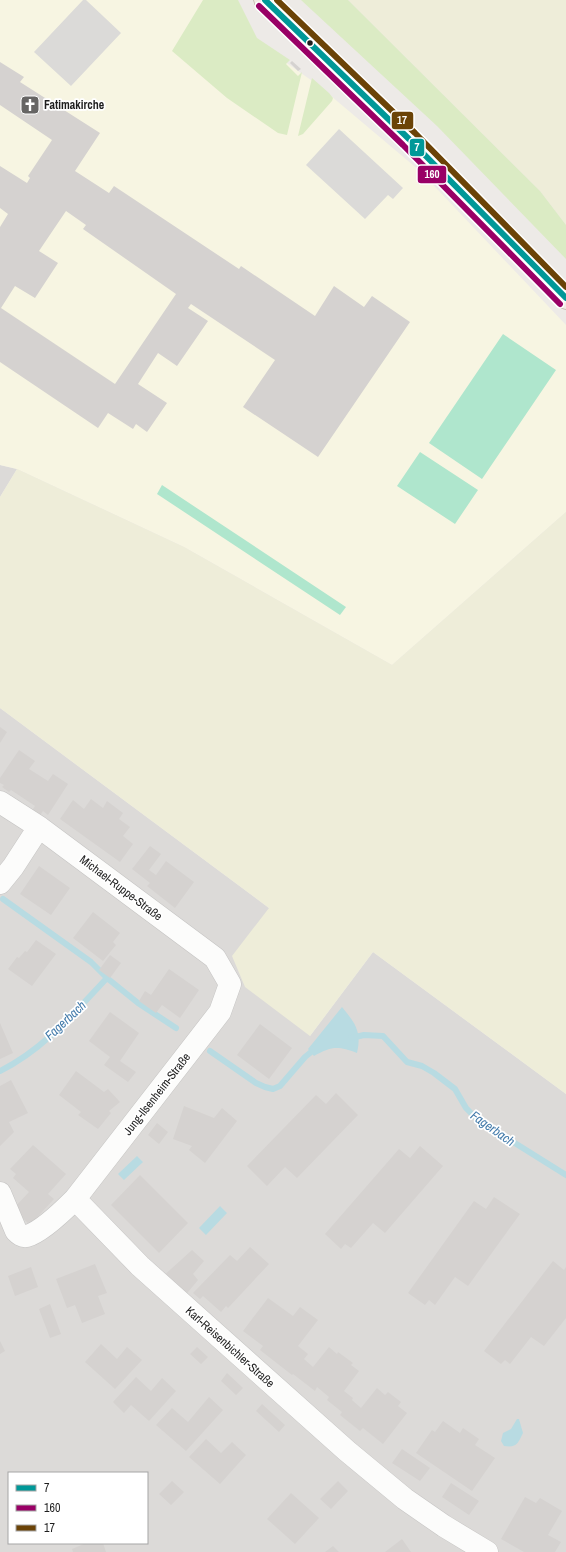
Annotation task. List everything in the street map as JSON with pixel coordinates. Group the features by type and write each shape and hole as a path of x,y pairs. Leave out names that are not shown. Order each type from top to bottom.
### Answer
{"main road":[{"path":"265,0 409,139 566,298"}],"street":[{"name":"Michael-Ruppe-Straße","path":"0,802 39,827 215,958 230,984"},
{"path":"0,883 13,867 39,827"},
{"name":"Jung-Ilsenheim-Straße","path":"75,1199 220,1012 230,984"},
{"path":"0,1193 16,1231 20,1235 26,1236 44,1226 62,1212 75,1199"},
{"name":"Karl-Reisenbichler-Straße","path":"75,1199 140,1266 347,1451 405,1498 444,1526 487,1552"}],"shaded area":[{"path":"0,0 235,0 254,40 318,85 420,171 566,325 566,512 392,665 184,547 17,469 0,465"},
{"path":"83,0 86,0 121,33 71,86 34,52"},
{"path":"339,129 403,188 393,199 388,195 365,219 306,165"},
{"path":"0,465 17,469 0,497"},
{"path":"0,708 269,908 310,1036 373,952 566,1094 566,1552 0,1552"}],"green space":[{"path":"203,0 238,0 257,38 290,60 286,64 298,76 302,72 287,135 278,133 227,98 172,51"},
{"path":"301,0 348,0 540,191 566,225 566,259 437,126"},
{"path":"348,0 566,0 566,225 540,191"},
{"path":"312,78 333,98 303,134 298,136"},
{"path":"503,334 556,370 482,479 429,443"},
{"path":"420,452 478,490 455,524 397,486"},
{"path":"17,469 184,547 392,665 566,512 566,1094 373,952 310,1036 245,987 232,956 269,908 0,708 0,497"},
{"path":"162,485 346,607 340,615 157,494"}],"water":[{"path":"342,1007 351,1018 358,1033 359,1039 357,1053 345,1049 335,1048 326,1050 314,1056 308,1049"},
{"path":"137,1156 143,1162 124,1180 118,1174"},
{"path":"220,1206 227,1213 206,1235 199,1228"},
{"path":"517,1419 519,1419 523,1433 520,1440 512,1446 504,1446 501,1441 503,1433 511,1429"}],"building":[{"path":"292,61 301,69 298,71 290,63"},
{"path":"0,62 24,77 20,82 100,133 75,171 109,193 114,186 239,269 241,266 315,316 334,286 364,307 372,296 410,322 318,457 243,407 275,360 191,304 188,308 208,321 177,366 158,353 138,384 167,403 147,432 136,424 133,429 108,413 98,428 0,362 0,227 8,214 0,208 0,166 27,183 30,178 28,176 52,140 0,105","holes":["66,211 86,225 83,229 176,294 115,384 1,308 15,286 35,298 58,263 39,251"]},
{"path":"0,727 7,732 0,743"},
{"path":"19,750 35,761 29,769 48,781 53,774 68,784 48,815 43,811 39,817 31,812 35,806 11,790 9,792 2,787 4,785 0,783 0,778"},
{"path":"91,799 103,808 107,801 123,813 119,819 130,827 123,836 133,844 120,862 60,819 73,800 84,809"},
{"path":"150,846 161,854 149,870 156,875 166,861 194,882 175,908 147,886 150,883 132,869"},
{"path":"39,866 70,888 51,915 20,894"},
{"path":"93,912 120,933 113,942 116,945 103,961 73,938"},
{"path":"36,940 56,954 32,986 8,969 17,957 19,958 25,951 27,952"},
{"path":"110,955 121,963 110,978 99,970"},
{"path":"169,969 199,990 180,1018 162,1005 156,1013 139,1001 145,991 151,995"},
{"path":"110,1012 139,1033 120,1061 136,1072 128,1082 104,1065 110,1057 89,1041"},
{"path":"0,1023 13,1053 0,1059"},
{"path":"260,1024 292,1048 269,1079 237,1055"},
{"path":"76,1071 104,1092 108,1089 120,1102 109,1111 111,1113 98,1129 78,1115 81,1112 59,1095"},
{"path":"11,1080 28,1113 9,1122 14,1132 0,1146 0,1086"},
{"path":"336,1093 358,1115 297,1178 285,1167 267,1186 247,1166 316,1095 326,1104"},
{"path":"184,1106 214,1118 222,1108 237,1121 205,1163 189,1150 192,1146 173,1139"},
{"path":"157,1123 168,1132 159,1144 148,1135"},
{"path":"33,1145 66,1174 48,1194 54,1199 30,1225 13,1209 29,1192 13,1178 16,1174 10,1169"},
{"path":"420,1146 443,1166 385,1233 373,1223 351,1248 345,1244 341,1249 325,1234 399,1149 410,1158"},
{"path":"140,1175 188,1223 159,1253 111,1205"},
{"path":"494,1197 520,1214 468,1286 455,1277 435,1305 429,1300 425,1305 408,1293 474,1201 486,1209"},
{"path":"250,1247 269,1264 228,1308 226,1306 221,1312 203,1296 200,1299 193,1293 230,1255 237,1261"},
{"path":"192,1250 204,1261 193,1274 198,1280 183,1298 161,1278"},
{"path":"553,1261 564,1270 566,1267 566,1318 544,1346 531,1337 510,1364 505,1360 501,1364 484,1351"},
{"path":"95,1264 107,1293 98,1296 105,1314 82,1323 75,1305 67,1308 56,1279"},
{"path":"31,1267 38,1287 15,1296 8,1276"},
{"path":"268,1298 293,1316 300,1307 318,1320 298,1346 308,1354 304,1359 313,1367 329,1347 337,1354 338,1352 353,1363 351,1365 359,1371 344,1391 353,1398 352,1400 361,1408 377,1388 385,1395 388,1392 401,1402 398,1406 407,1413 383,1444 363,1428 360,1431 340,1415 342,1412 327,1400 329,1397 317,1387 315,1391 293,1374 292,1375 260,1350 263,1346 243,1331"},
{"path":"50,1304 61,1334 50,1338 39,1309"},
{"path":"0,1341 5,1351 0,1354"},
{"path":"101,1344 117,1359 127,1347 142,1360 115,1389 85,1362"},
{"path":"197,1347 208,1357 201,1364 190,1354"},
{"path":"227,1373 243,1388 236,1395 221,1381"},
{"path":"136,1377 151,1391 162,1378 176,1391 149,1421 131,1405 124,1413 113,1402"},
{"path":"209,1397 223,1410 186,1451 156,1425 172,1408 188,1422"},
{"path":"262,1404 285,1425 279,1432 256,1411"},
{"path":"443,1421 460,1433 463,1428 479,1439 475,1445 495,1458 472,1491 416,1453 432,1430 435,1432"},
{"path":"206,1439 221,1453 232,1442 246,1455 220,1484 189,1457"},
{"path":"402,1449 430,1468 420,1481 392,1463"},
{"path":"172,1481 184,1492 171,1505 159,1494"},
{"path":"338,1481 348,1491 331,1509 320,1499"},
{"path":"451,1483 479,1501 469,1515 442,1497"},
{"path":"291,1493 319,1518 295,1544 267,1519"},
{"path":"525,1497 536,1503 540,1498 562,1511 548,1535 561,1542 555,1552 524,1552 501,1539"},
{"path":"402,1539 411,1552 385,1552"},
{"path":"84,1544 103,1544 106,1552 73,1552 72,1549"},
{"path":"333,1546 339,1552 325,1552"}],"waterway":[{"name":"Fagerbach","path":"3,899 91,962 107,978 138,1003 176,1028"},
{"name":"Fagerbach","path":"0,1071 30,1052 58,1029 107,978"},
{"name":"Fagerbach","path":"351,1038 364,1035 383,1036 407,1062 422,1066 455,1089 466,1108 478,1120 566,1175"},
{"name":"Fagerbach","path":"210,1051 256,1083 273,1089 280,1086 305,1057 316,1048"}],"transit line":[{"name":"7","path":"265,0 409,139 566,298"},
{"name":"17","path":"277,0 415,133 566,287"},
{"name":"160","path":"259,6 403,145 560,304"}],"place":[{"name":"Fatimakirche","path":"30,105"}]}
